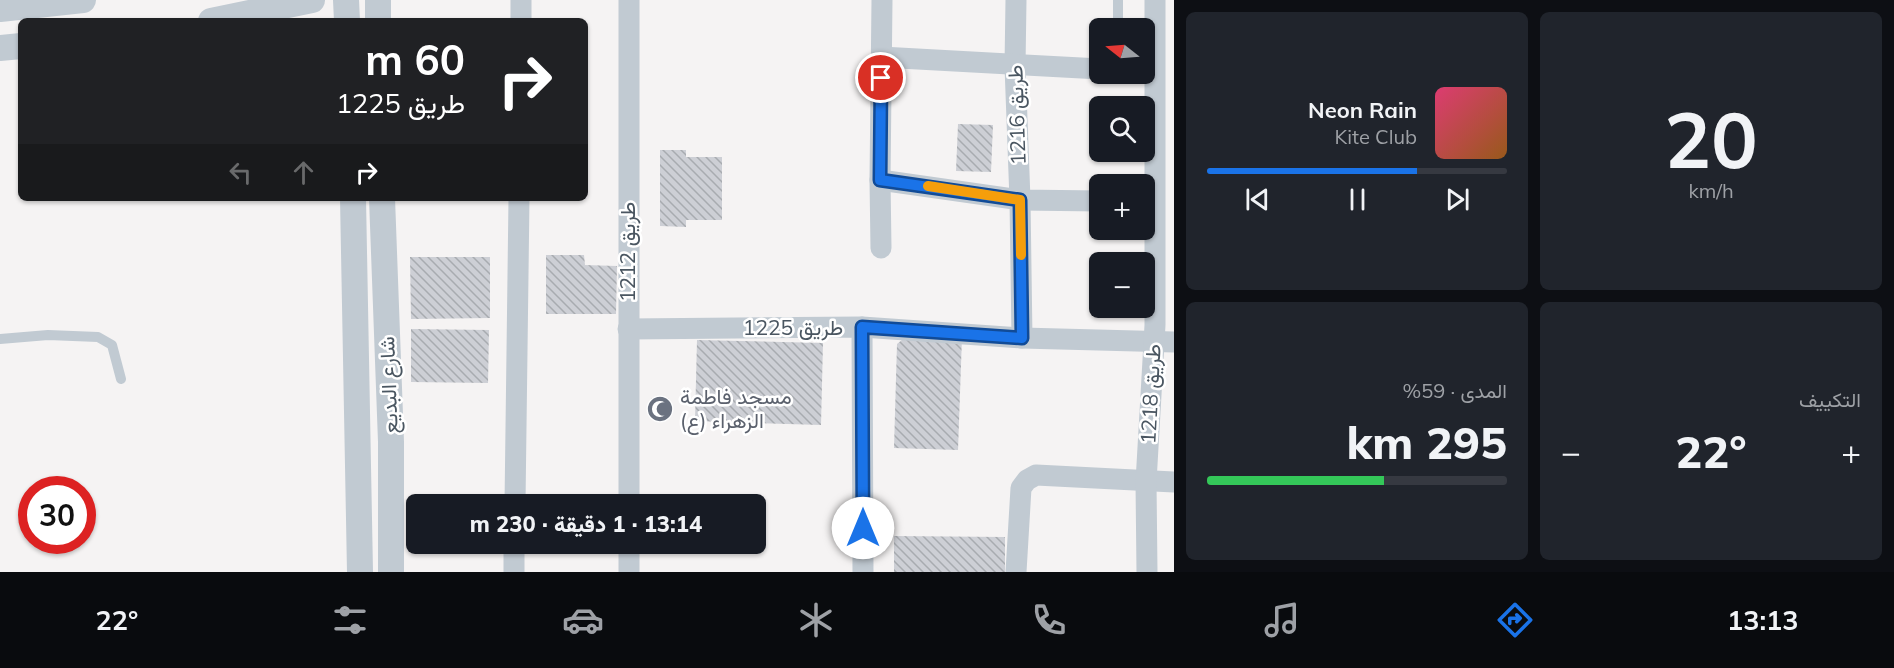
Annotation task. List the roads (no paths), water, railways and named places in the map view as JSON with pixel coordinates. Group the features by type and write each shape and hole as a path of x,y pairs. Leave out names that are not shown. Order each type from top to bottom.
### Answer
{"street":[{"path":"0,9 83,0"},
{"path":"225,18 312,0"},
{"path":"346,0 347,18"},
{"path":"378,0 378,18"},
{"path":"521,0 521,18"},
{"name":"طريق 1212","path":"629,0 629,494"},
{"path":"881,248 882,0"},
{"name":"طريق 1216","path":"1016,0 1015,66 1022,338"},
{"name":"طريق 1218","path":"1147,572 1146,482 1164,343 1158,203 1158,71 1155,0"},
{"path":"0,48 18,46"},
{"path":"881,57 1089,69"},
{"path":"880,180 1020,200 1089,201"},
{"name":"شارع البديع","path":"353,201 360,572"},
{"name":"شارع البديع","path":"382,201 391,442 391,572"},
{"path":"515,494 519,201"},
{"path":"862,327 863,572"},
{"name":"طريق 1225","path":"628,329 862,327 1022,338 1164,343"},
{"path":"1016,572 1021,488 1027,480 1036,475 1174,482"},
{"path":"514,554 514,572"},
{"path":"629,554 629,572"}],"lane":[{"path":"1118,0 1118,18"},
{"path":"0,339 48,335 98,337 112,345 121,379"}],"place":[{"name":"مسجد فاطمة الزهراء (ع)","path":"660,409"}]}
